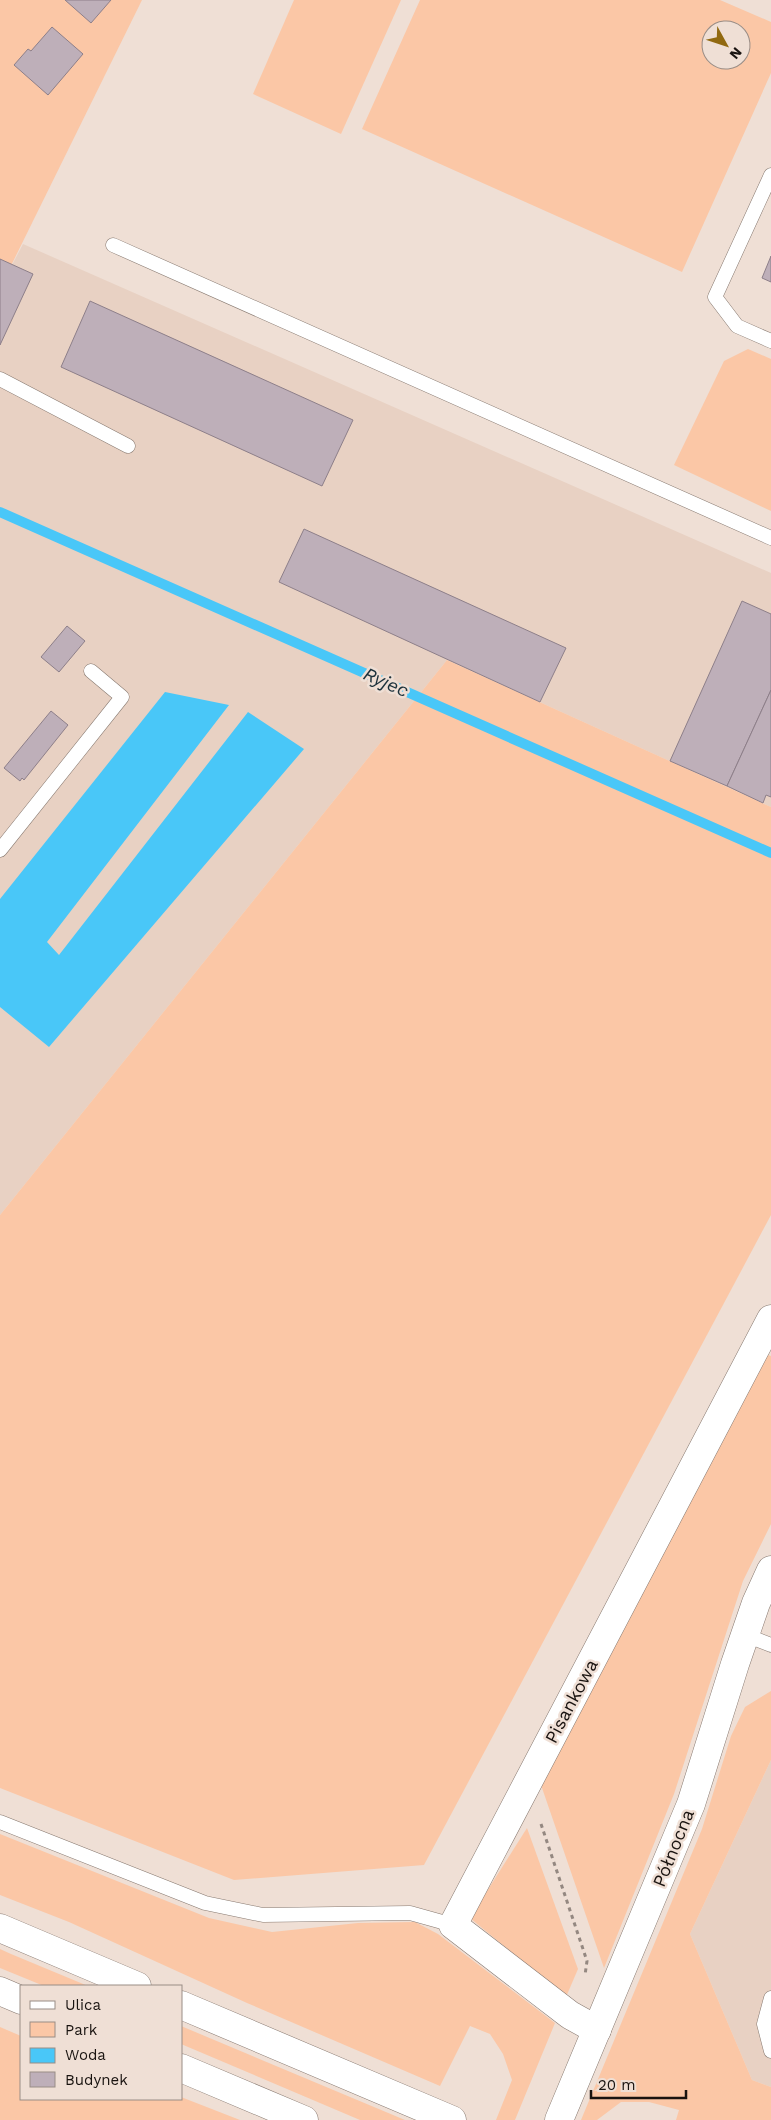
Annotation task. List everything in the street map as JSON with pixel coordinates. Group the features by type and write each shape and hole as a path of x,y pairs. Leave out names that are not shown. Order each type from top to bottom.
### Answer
{"street":[{"name":"Pisankowa","path":"453,1925 771,1319"},
{"name":"Północna","path":"559,2120 691,1804 745,1635 771,1570"},
{"path":"453,1925 570,2014 596,2030"},
{"path":"0,1928 134,1985"},
{"path":"0,1991 20,2000"},
{"path":"182,2005 452,2120"},
{"path":"182,2068 304,2120"}],"lane":[{"path":"771,174 715,297 737,326 771,341"},
{"path":"113,245 771,538"},
{"path":"0,379 128,446"},
{"path":"0,850 122,697 91,671"},
{"path":"745,1635 771,1645"},
{"path":"0,1822 205,1903 264,1915 410,1913 453,1925"},
{"path":"771,1998 764,2024 771,2051"}],"path":[{"path":"527,1783 587,1961 584,1980 570,2014"}],"shaded area":[{"path":"23,244 771,573 771,807 447,660 0,1215 0,288"},
{"path":"771,1760 771,2087 752,2080 690,1934"}],"green space":[{"path":"0,0 142,0 0,288"},
{"path":"294,0 401,0 341,134 253,94"},
{"path":"420,0 720,0 771,22 771,73 682,272 362,129"},
{"path":"748,349 771,359 771,511 674,465 724,361"},
{"path":"447,660 771,807 771,1215 424,1865 234,1880 0,1788 0,1215"},
{"path":"765,1354 771,1356 771,1524 743,1581 674,1794 604,1968 541,1785"},
{"path":"771,1691 771,1760 690,1934 752,2080 771,2087 771,2120 676,2120 679,2110 649,2102 621,2102 597,2120 581,2120 702,1829 731,1736 745,1707"},
{"path":"527,1828 578,1969 566,1997 470,1918"},
{"path":"0,1834 209,1918 272,1932 358,1923 415,1922 438,1934 555,2023 515,2120 496,2120 512,2080 503,2054 490,2034 470,2026 440,2086 247,2003 69,1922 0,1895"},
{"path":"0,1949 86,1985 42,1985 0,1968"},
{"path":"182,2026 405,2120 360,2120 182,2044"},
{"path":"0,2027 20,2036 20,2100 182,2100 182,2097 240,2120 0,2120"}],"water":[{"path":"165,692 229,705 47,942 59,955 248,712 304,749 49,1047 0,1007 0,899"}],"building":[{"path":"65,0 111,0 91,23"},
{"path":"52,27 83,54 48,95 14,65 28,49 31,51"},
{"path":"771,256 771,282 762,278"},
{"path":"0,259 33,274 0,345"},
{"path":"90,301 353,420 322,486 61,367"},
{"path":"304,529 566,648 540,702 279,582"},
{"path":"742,601 771,614 771,690 727,786 670,761"},
{"path":"67,626 85,641 59,672 41,657"},
{"path":"771,690 771,797 766,795 763,803 727,786"},
{"path":"51,711 68,725 24,780 22,778 20,781 4,768"}],"waterway":[{"name":"Ryjec","path":"0,512 771,853"}]}
